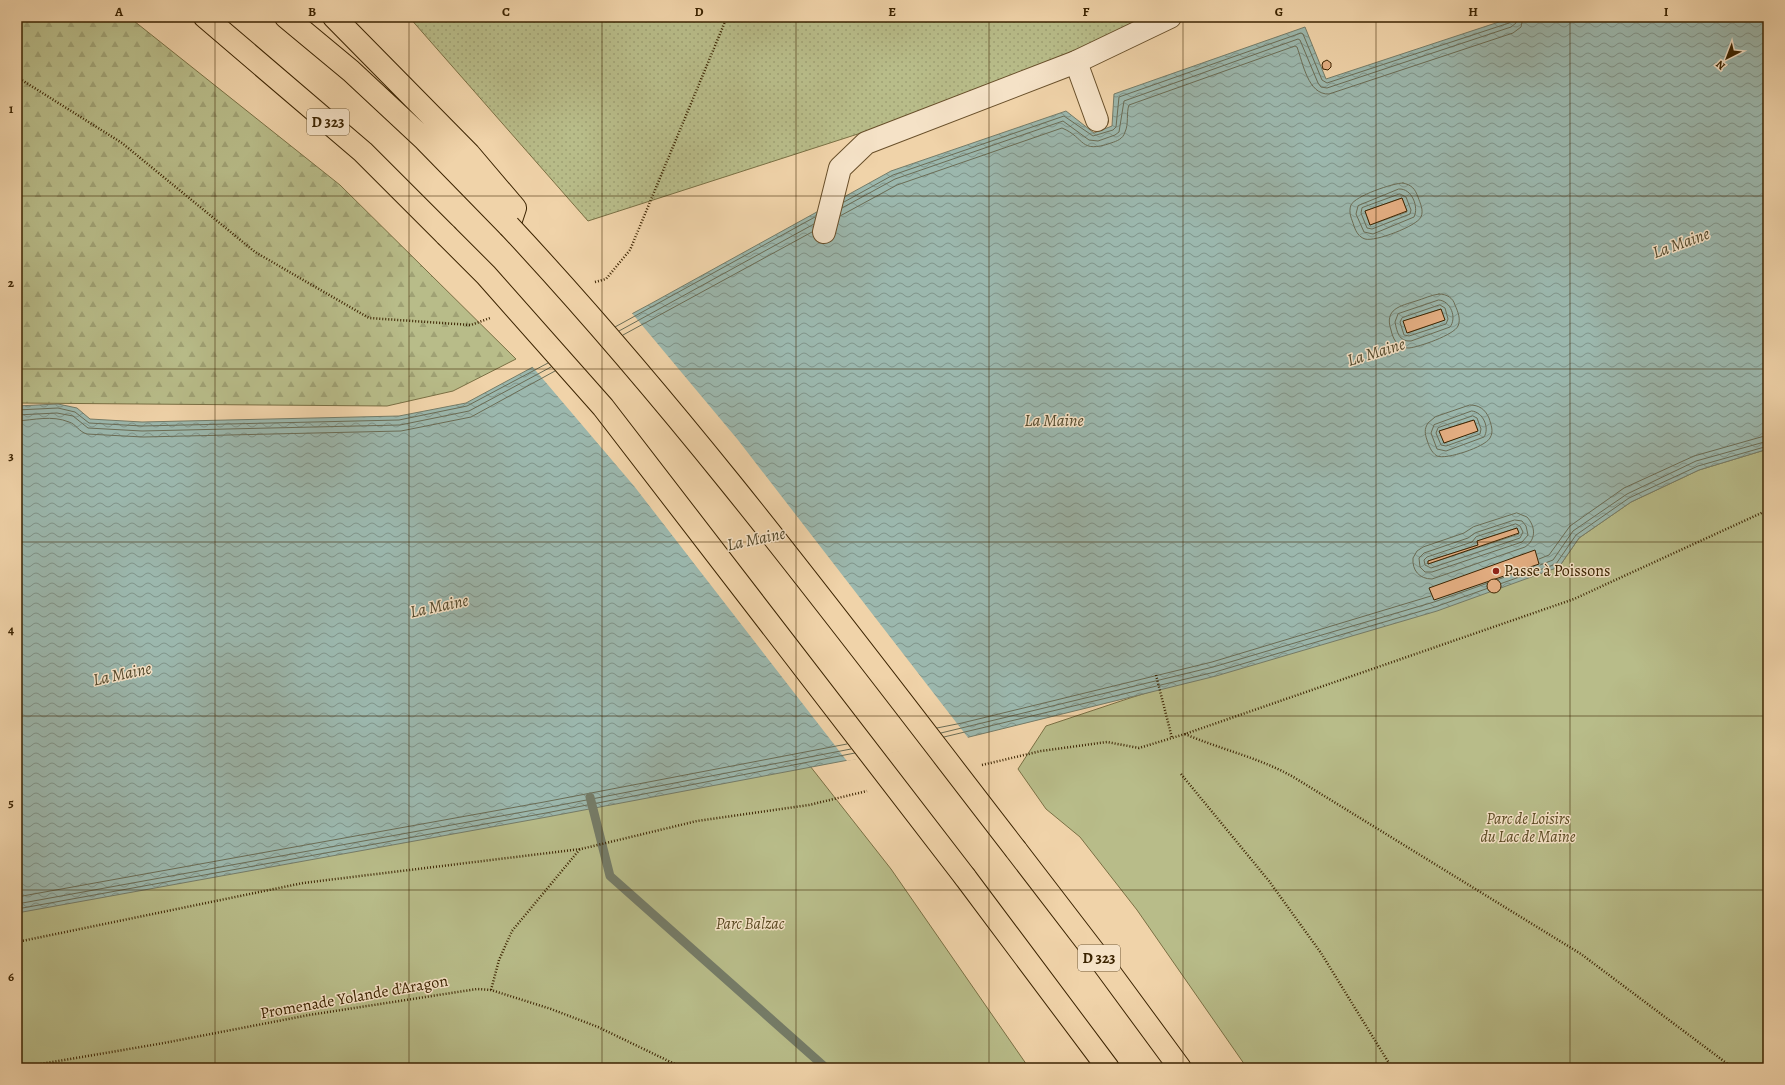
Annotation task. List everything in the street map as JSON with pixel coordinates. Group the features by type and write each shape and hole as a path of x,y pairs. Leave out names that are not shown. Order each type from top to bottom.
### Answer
{"highway":[{"name":"D 323","path":"205,17 363,152 486,274 603,407 965,878 1108,1068"},
{"name":"D 323","path":"286,17 351,71 425,140 509,226 573,295 654,389 773,536 1102,962 1180,1068"},
{"path":"334,17 469,154 515,208 509,226"}],"lane":[{"path":"824,232 840,168 866,143 1076,62 1170,17"},
{"path":"1076,62 1097,120"}],"path":[{"path":"1000,761 1041,751 1107,742 1139,748 1185,734 1574,599 1768,510"},
{"path":"1156,675 1172,738"},
{"path":"1185,734 1210,745 1275,767 1295,778 1581,954 1733,1068"},
{"path":"1181,774 1269,881 1316,947 1392,1068"},
{"path":"17,942 303,883 581,849 697,821 809,805 851,795"},
{"path":"491,990 499,960 512,931 581,849"},
{"name":"Promenade Yolande d’Aragon","path":"17,1068 394,1001 461,991 491,990 551,1009 598,1027 683,1068"}],"green space":[{"path":"17,17 129,17 340,185 516,359 453,391 387,406 17,403"},
{"path":"409,17 1150,17 985,93 588,221"},
{"name":"Parc de Loisirs du Lac de Maine","path":"1768,449 1768,1068 1247,1068 1137,910 1080,837 1046,809 1018,769 1046,726 1130,698 1559,567 1579,538 1631,502 1699,470"},
{"name":"Parc Balzac","path":"810,766 891,869 1029,1068 17,1068 17,912"}],"water":[{"name":"La Maine","path":"1514,17 1768,17 1768,449 1699,470 1631,502 1579,538 1559,567 1437,611 1216,676 965,738 547,817 17,913 17,406 58,404 77,408 90,419 142,422 399,416 466,403 652,303 891,171 1066,111 1094,133 1112,126 1114,94 1305,27 1326,79","holes":["1402,198 1407,212 1370,225 1365,211","1441,309 1444,320 1408,333 1404,321","1473,420 1478,430 1444,443 1440,431","1517,528 1519,534 1428,564 1428,561 1478,545 1477,541"]}],"pier":[{"path":"631,312 738,440 969,739 847,761 634,486 531,365"}],"building":[{"path":"1327,60 1331,63 1331,67 1328,70 1323,69 1322,65 1323,62"},
{"path":"1402,198 1407,211 1370,225 1365,211"},
{"path":"1441,309 1445,320 1407,333 1403,321"},
{"path":"1474,420 1478,431 1444,443 1439,431"},
{"path":"1517,528 1519,533 1428,564 1428,561 1478,545 1477,541"},
{"name":"Passe à Poissons","path":"1535,550 1539,564 1434,600 1429,588"},
{"path":"1491,579 1497,579 1501,583 1501,589 1497,593 1491,593 1487,589 1487,583"}],"waterway":[{"path":"590,797 610,876 826,1068"}],"place":[{"name":"Passe à Poissons","path":"1496,571"}]}
